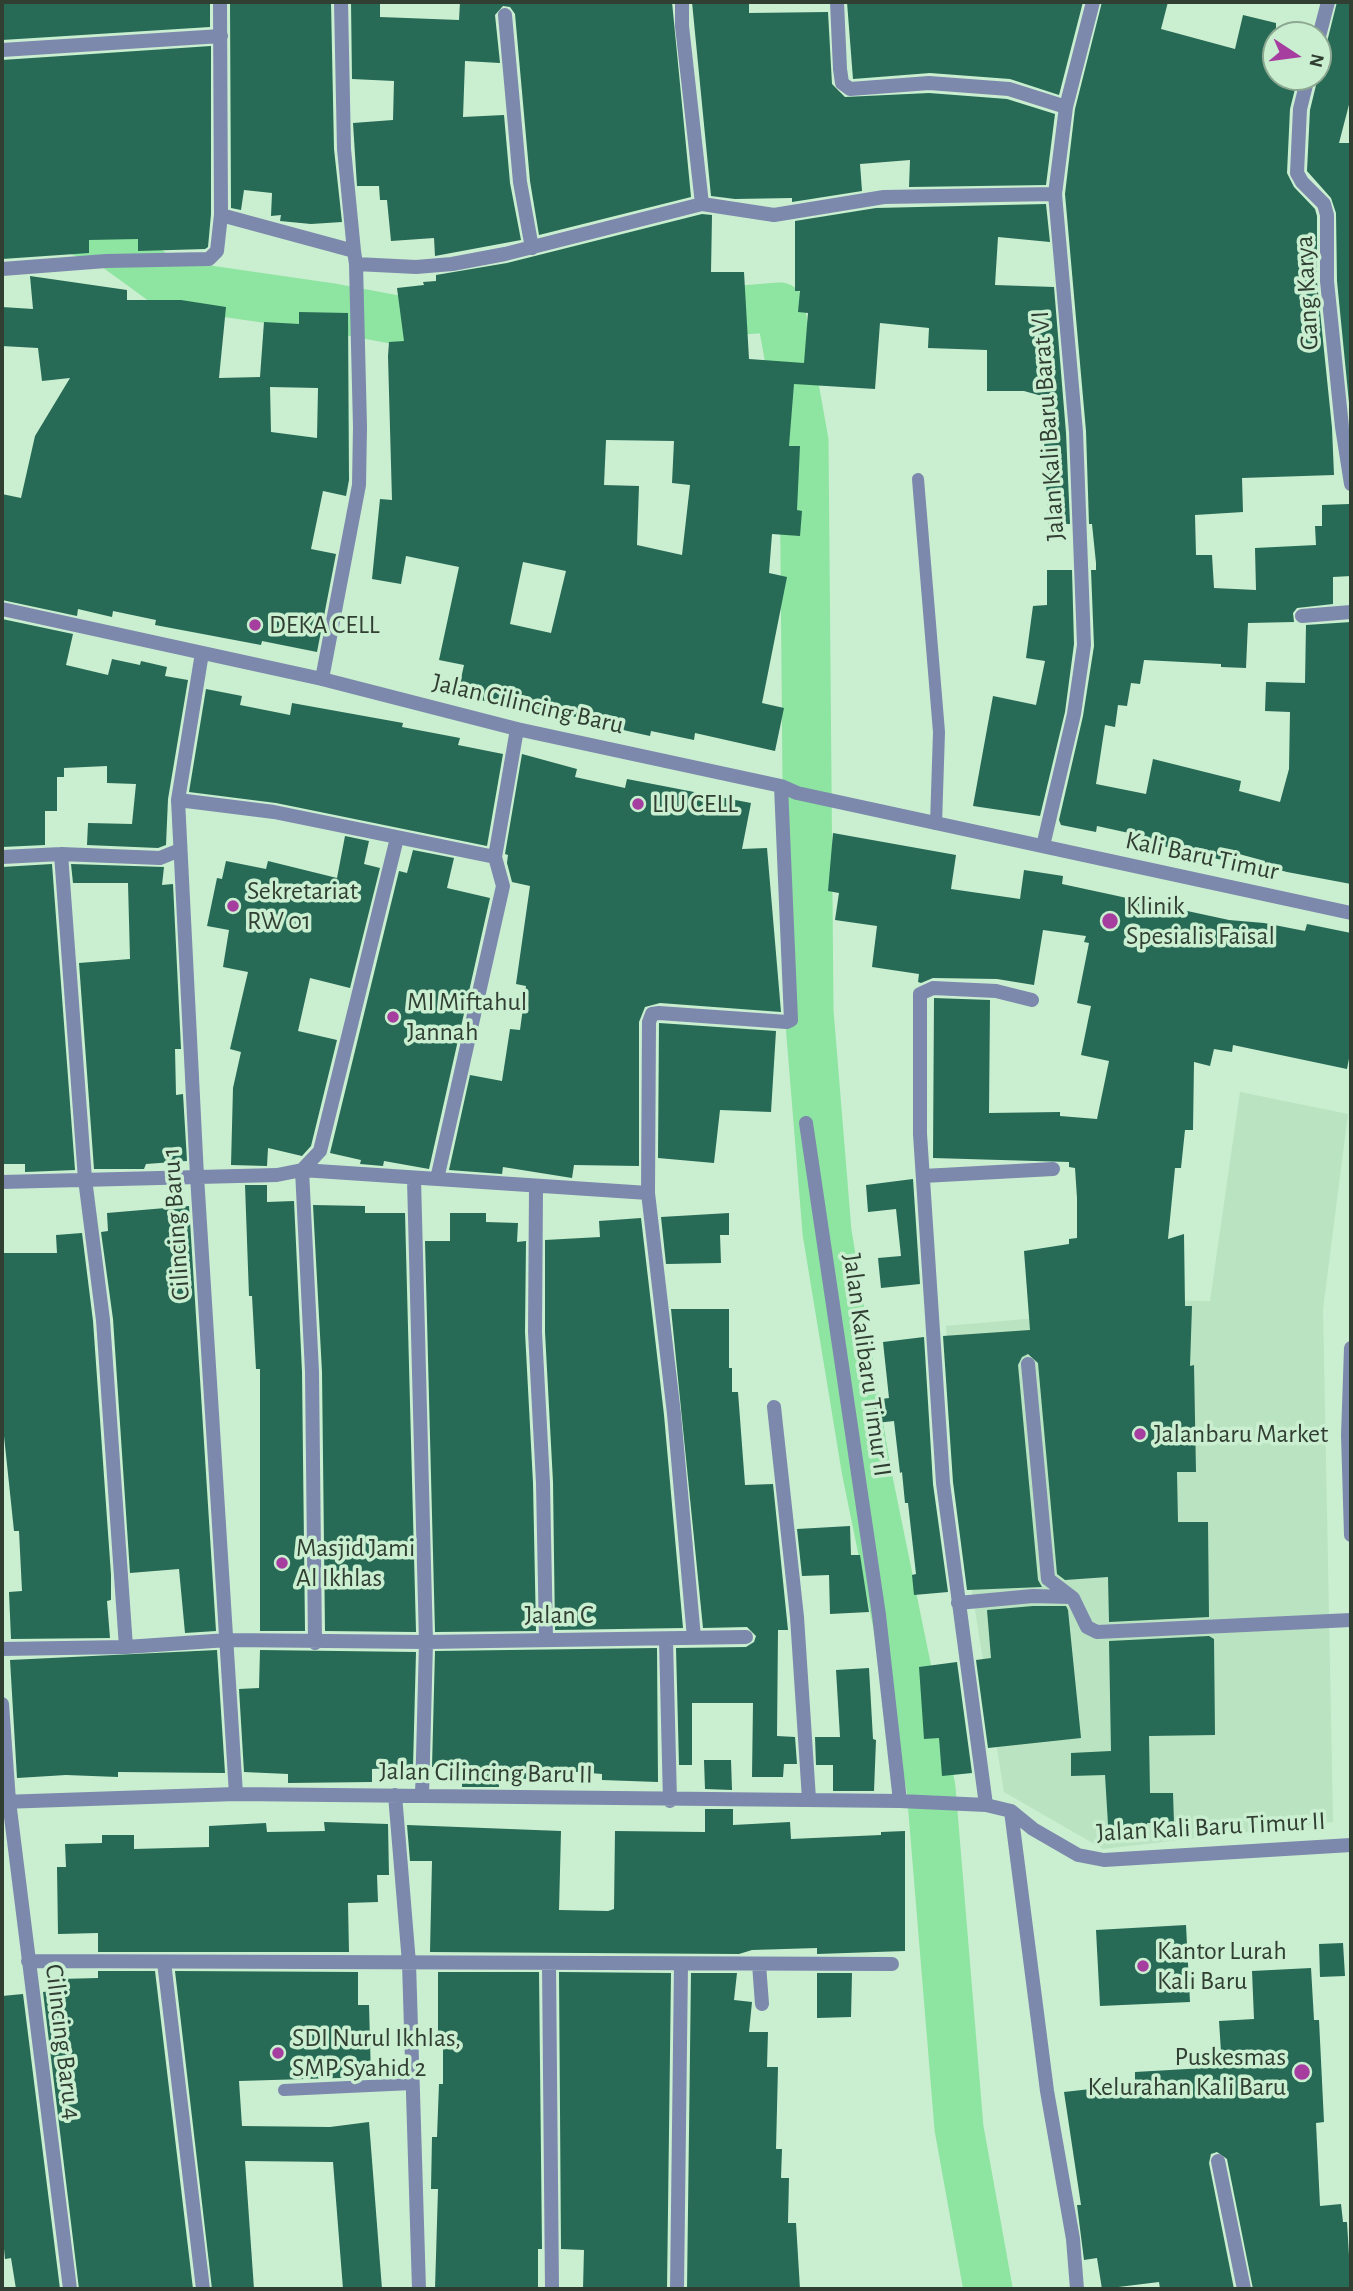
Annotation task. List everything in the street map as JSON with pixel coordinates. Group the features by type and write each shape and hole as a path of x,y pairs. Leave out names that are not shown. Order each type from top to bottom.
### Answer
{"street":[{"path":"2,269 106,261 209,259 217,251 221,215 220,2"},
{"path":"322,678 359,485 358,284 344,149 341,2"},
{"path":"682,2 702,204"},
{"path":"837,2 842,83 850,89 929,83 1009,89 1066,107"},
{"name":"Jalan Kali Baru Barat VI","path":"1043,846 1074,714 1084,645 1076,432 1055,194 1066,107 1093,2"},
{"path":"1323,21 1328,2"},
{"path":"505,15 520,182 532,248"},
{"path":"2,50 221,36"},
{"name":"Gang Karya","path":"1304,91 1300,109 1297,173 1302,182 1324,204 1327,215 1327,281 1342,427 1351,484"},
{"path":"221,215 355,257 434,266 532,248 702,204 774,215 884,197 1055,194"},
{"name":"Jalan Cilincing Baru","path":"2,609 322,678 517,729 781,786 797,793 835,802 1043,846"},
{"path":"1301,616 1351,612"},
{"name":"Cilincing Baru 1","path":"202,653 178,800 236,1794"},
{"path":"437,1179 503,886 495,857 517,729"},
{"path":"694,1638 674,1414 648,1193 649,1022 652,1014 787,1022 791,1020 781,786"},
{"path":"178,800 274,812 495,857"},
{"path":"315,1643 312,1372 302,1170 320,1151 397,838"},
{"name":"Kali Baru Timur","path":"1043,846 1351,913"},
{"path":"2,857 61,854 160,858 180,850"},
{"path":"61,854 85,1179 103,1320 126,1647"},
{"path":"986,1805 943,1483 920,1134 920,993 933,988 996,991 1032,1000"},
{"name":"Jalan Kalibaru Timur II","path":"806,1123 905,1802"},
{"path":"923,1176 1053,1169"},
{"path":"2,1182 277,1175 302,1170 536,1188 648,1193"},
{"path":"414,1179 426,1642 422,1796"},
{"path":"536,1188 536,1332 546,1638"},
{"path":"1351,1348 1348,1435 1351,1535"},
{"path":"1028,1364 1048,1579 1073,1598 1087,1626 1097,1632 1351,1620"},
{"path":"774,1407 797,1617 809,1799"},
{"path":"958,1603 1033,1596 1073,1598"},
{"name":"Jalan C","path":"2,1648 126,1647 228,1640 315,1643 746,1637"},
{"path":"666,1640 670,1801"},
{"name":"Cilincing Baru 4","path":"2,1706 5,1801 70,2289"},
{"name":"Jalan Cilincing Baru II","path":"5,1801 236,1794 670,1801 809,1799 962,1804"},
{"path":"394,1795 409,1962 419,2289"},
{"name":"Jalan Kali Baru Timur II","path":"962,1804 986,1805 1011,1811 1033,1829 1077,1855 1104,1860 1351,1845"},
{"path":"1011,1811 1047,2091 1073,2239 1077,2289"},
{"path":"28,1961 892,1964"},
{"path":"164,1962 203,2289"},
{"path":"549,1963 552,2289"},
{"path":"677,2289 681,1964"},
{"path":"759,1964 762,2004"},
{"path":"1218,2161 1244,2289"}],"lane":[{"path":"918,479 939,733 936,824"},
{"path":"284,2090 412,2084"}],"shaded area":[{"name":"Jalanbaru Market","path":"1240,1092 1348,1114 1323,1309 1333,1822 1103,1849 1004,1792 964,1541 946,1326 1093,1313 1099,1300 1210,1301"}],"building":[{"path":"2,2 210,2 210,27 2,40"},
{"path":"230,2 331,2 334,149 342,222 311,224 280,221 281,215 271,216 272,193 244,190 241,210 231,208"},
{"path":"351,2 380,2 380,17 459,20 460,2 672,2 691,197 539,235 530,181 515,14 510,7 503,6 495,15 500,63 465,61 463,117 504,115 510,183 521,240 435,256 434,238 391,241 387,200 380,200 379,186 357,186 353,123 393,120 394,81 352,79"},
{"path":"692,2 749,2 749,13 828,12 832,84 845,97 929,93 1007,99 1055,114 1046,185 909,187 910,160 860,164 862,191 792,202 792,198 735,199 711,196"},
{"path":"847,2 1083,2 1059,95 1010,79 930,73 853,79"},
{"path":"1102,2 1168,2 1161,29 1235,49 1243,15 1268,21 1262,21 1262,91 1294,91 1290,109 1287,173 1294,187 1315,209 1317,216 1317,282 1332,428 1334,475 1242,478 1243,512 1195,515 1196,555 1212,555 1214,588 1256,590 1255,548 1316,545 1315,526 1322,526 1322,505 1349,504 1351,576 1333,577 1333,604 1297,608 1293,613 1294,622 1248,623 1246,668 1144,660 1140,684 1131,683 1127,706 1118,705 1115,727 1105,725 1096,784 1146,794 1153,759 1241,781 1239,791 1280,802 1289,769 1290,712 1265,711 1266,682 1305,683 1306,625 1351,622 1351,884 1264,866 1265,861 1224,850 1222,860 1136,840 1138,835 1097,826 1096,832 1061,825 1059,820 1083,716 1094,646 1091,570 1096,570 1092,524 1089,524 1086,431 1065,194 1075,109"},
{"path":"1337,2 1351,2 1351,97 1339,143 1351,143 1351,423 1337,281 1336,213 1331,198 1307,171 1310,110 1315,91 1332,91 1332,22"},
{"path":"211,46 211,214 208,247 138,251 138,239 89,240 89,253 2,259 2,60"},
{"path":"1046,204 1050,242 998,237 995,285 1054,287 1066,433 1070,524 1048,524 1042,396 1024,391 987,391 987,350 928,348 929,328 880,323 875,389 794,384 789,446 800,446 797,510 802,511 800,536 772,534 769,573 787,577 762,703 784,708 775,751 695,733 694,740 651,731 650,736 614,728 615,724 479,700 480,696 458,692 464,665 439,660 459,567 406,556 401,584 372,579 380,499 392,500 389,342 404,341 397,288 436,281 436,275 507,263 702,214 712,215 711,272 744,272 749,359 804,363 808,313 798,312 800,291 795,291 795,221 876,208","holes":["606,440 674,441 672,483 690,485 682,555 637,545 639,486 604,485","523,562 566,571 551,633 510,624"]},
{"path":"30,276 127,290 127,300 181,300 226,307 219,378 260,377 264,322 299,324 299,312 348,313 349,480 346,496 323,491 311,549 336,554 317,652 262,641 261,645 155,625 156,620 113,611 112,617 78,609 77,616 2,600 2,494 21,498 35,436 70,378 42,381 38,348 2,346 2,307 33,309","holes":["270,387 318,388 317,438 271,432"]},
{"path":"1047,570 1072,570 1074,644 1065,712 1040,816 973,806 993,696 1036,705 1045,661 1026,658 1033,606 1047,605"},
{"path":"2,619 73,634 66,665 108,675 112,659 140,665 141,661 167,667 165,676 188,680 168,799 166,845 158,848 87,845 88,823 132,824 136,784 107,783 107,766 64,768 64,777 57,777 57,811 45,811 45,845 2,847"},
{"path":"206,689 242,696 240,705 290,715 292,703 403,723 402,727 460,738 458,745 503,754 487,846 276,803 189,792"},
{"path":"522,754 577,769 575,777 625,788 627,779 751,803 742,849 767,848 781,1012 660,1003 645,1007 639,1022 639,1166 574,1165 572,1178 503,1167 502,1174 449,1170 470,1075 502,1081 510,1029 520,1030 526,986 516,984 530,886 512,882 507,863 508,855 505,854"},
{"path":"833,833 956,855 951,889 1020,899 1024,870 1063,876 1062,884 1229,920 1305,931 1307,924 1351,933 1351,1048 1347,1069 1233,1045 1232,1052 1214,1049 1210,1066 1194,1062 1193,1130 1185,1130 1181,1168 1175,1168 1168,1239 1184,1234 1185,1306 1192,1306 1190,1366 1194,1365 1196,1472 1177,1472 1178,1522 1208,1522 1209,1617 1109,1622 1108,1577 1065,1580 1057,1574 1038,1363 1028,1354 1022,1357 1018,1365 1038,1580 1042,1587 967,1590 953,1482 943,1336 1030,1330 1024,1251 1069,1244 1069,1239 1077,1238 1077,1198 1075,1168 1069,1167 1069,1162 933,1158 934,998 990,1000 989,1113 1060,1112 1060,1116 1097,1119 1109,1061 1081,1055 1091,1006 1077,1003 1089,943 1084,942 1086,936 1043,930 1034,985 997,979 933,978 921,983 918,982 919,974 872,967 877,926 835,920 839,893 828,891"},
{"path":"345,836 369,841 364,864 380,868 350,988 310,978 298,1031 337,1040 311,1146 302,1156 268,1148 267,1166 231,1165 233,1088 241,1052 230,1049 248,972 223,967 229,930 207,926 217,878 222,879 226,861 266,869 268,861 337,878"},
{"path":"413,850 454,858 447,888 490,898 429,1169 384,1161 383,1166 360,1164 361,1160 330,1153 399,871 407,873"},
{"path":"52,864 75,1170 25,1172 25,1164 2,1164 2,867"},
{"path":"71,864 164,867 162,885 173,884 181,1049 175,1049 176,1095 183,1094 187,1161 146,1164 144,1169 94,1169 79,963 130,959 128,883 73,883"},
{"path":"659,1023 776,1031 771,1112 720,1110 714,1163 658,1158"},
{"path":"913,1179 920,1284 881,1288 878,1258 901,1256 896,1209 868,1212 866,1185"},
{"path":"245,1185 267,1185 267,1202 294,1201 302,1372 305,1631 260,1631 260,1369 256,1369 252,1296 249,1296"},
{"path":"313,1205 365,1206 365,1213 405,1213 416,1632 325,1631 322,1372"},
{"path":"189,1206 216,1631 185,1633 179,1569 130,1573 113,1319 101,1232 108,1231 107,1213"},
{"path":"450,1213 486,1213 486,1222 518,1223 517,1242 526,1241 525,1332 533,1483 536,1631 435,1632 425,1241 450,1241"},
{"path":"729,1213 729,1235 720,1235 721,1263 666,1264 661,1217"},
{"path":"641,1218 664,1415 683,1628 555,1630 553,1482 545,1332 545,1240 600,1237 599,1221"},
{"path":"82,1233 93,1321 111,1575 111,1600 107,1601 110,1638 11,1639 9,1592 22,1591 19,1531 14,1531 2,1417 2,1253 57,1253 56,1235"},
{"path":"671,1309 729,1309 729,1368 732,1368 732,1392 738,1392 745,1485 773,1484 788,1630 778,1630 777,1736 795,1737 797,1764 784,1764 783,1777 752,1777 753,1703 692,1703 692,1765 679,1765 676,1648 746,1647 754,1642 756,1636 747,1627 703,1628"},
{"path":"924,1337 933,1484 948,1592 914,1595 912,1575 916,1574 908,1503 905,1503 894,1421 876,1423 874,1400 889,1398 883,1342"},
{"path":"850,1526 851,1555 860,1555 869,1612 830,1614 829,1575 802,1576 797,1529"},
{"path":"1066,1606 1068,1610 1081,1738 988,1748 976,1660 991,1658 987,1610"},
{"path":"1209,1636 1214,1639 1215,1735 1149,1736 1150,1793 1173,1793 1174,1823 1147,1823 1147,1839 1109,1841 1105,1775 1071,1776 1071,1753 1111,1751 1109,1641"},
{"path":"657,1648 658,1782 602,1780 602,1774 541,1769 540,1780 499,1777 499,1787 462,1787 462,1767 432,1767 435,1651"},
{"path":"217,1650 225,1773 118,1772 118,1777 66,1775 17,1778 10,1660"},
{"path":"260,1650 416,1652 413,1767 372,1769 372,1782 288,1783 288,1774 244,1772 239,1689 259,1688"},
{"path":"957,1662 972,1773 942,1776 939,1738 924,1739 919,1667"},
{"path":"869,1668 873,1739 876,1740 874,1791 833,1791 833,1765 816,1765 815,1737 840,1737 836,1670"},
{"path":"704,1760 731,1760 732,1790 705,1789"},
{"path":"705,1809 733,1809 733,1825 790,1822 791,1839 881,1835 881,1832 905,1831 905,1951 817,1954 817,1948 752,1950 739,1954 430,1952 432,1861 410,1861 407,1825 561,1831 559,1910 608,1911 614,1909 615,1831 705,1832"},
{"path":"324,1822 388,1824 389,1875 377,1875 378,1902 348,1903 349,1952 98,1952 98,1933 58,1934 57,1867 66,1867 65,1844 102,1843 102,1835 134,1835 134,1849 209,1847 209,1826 266,1823 267,1832 325,1831"},
{"name":"Kantor Lurah Kali Baru","path":"1186,1925 1190,2002 1100,2006 1096,1930"},
{"path":"1343,1943 1345,1976 1320,1977 1319,1944"},
{"path":"1311,1968 1314,2020 1319,2020 1324,2122 1316,2123 1320,2206 1341,2204 1343,2222 1347,2222 1351,2289 1253,2289 1227,2159 1217,2152 1211,2154 1209,2163 1234,2289 1160,2289 1159,2282 1102,2289 1097,2258 1084,2260 1077,2205 1081,2205 1064,2092 1135,2084 1135,2072 1222,2067 1219,2021 1254,2019 1252,1971"},
{"path":"98,1971 155,1971 193,2289 79,2289 43,1992 61,1990 60,1979 98,1978"},
{"path":"175,1971 358,1972 358,2005 369,2005 371,2077 239,2081 242,2126 330,2127 369,2122 382,2289 343,2289 333,2162 245,2161 254,2289 212,2289"},
{"path":"438,1972 539,1972 542,2249 538,2249 538,2289 435,2289 438,2189 431,2189 432,2137 437,2137 439,2084 443,2084 443,2035 438,2035"},
{"path":"559,1972 671,1973 667,2289 583,2289 584,2250 561,2249"},
{"path":"691,1973 737,1973 734,2000 752,2002 749,2032 768,2032 767,2067 778,2067 776,2149 782,2149 781,2178 789,2178 788,2223 796,2223 800,2289 687,2289"},
{"path":"817,1973 852,1973 851,2017 817,2018"},
{"path":"23,1994 60,2289 16,2289 11,2258 5,2259 2,2228 2,1996"}],"waterway":[{"path":"2,205 108,241 167,284 333,308 456,331 468,330"},
{"path":"680,315 780,307 804,441 809,1011 827,1232 866,1469 931,1788 959,2128 988,2289"}],"place":[{"name":"DEKA CELL","path":"255,625"},
{"name":"LIU CELL","path":"638,804"},
{"name":"Sekretariat RW 01","path":"233,906"},
{"name":"Klinik Spesialis Faisal","path":"1110,921"},
{"name":"MI Miftahul Jannah","path":"393,1017"},
{"name":"Jalanbaru Market","path":"1140,1434"},
{"name":"Masjid Jami Al Ikhlas","path":"282,1563"},
{"name":"Kantor Lurah Kali Baru","path":"1143,1966"},
{"name":"SDI Nurul Ikhlas, SMP Syahid 2","path":"278,2053"},
{"name":"Puskesmas Kelurahan Kali Baru","path":"1302,2072"}]}
